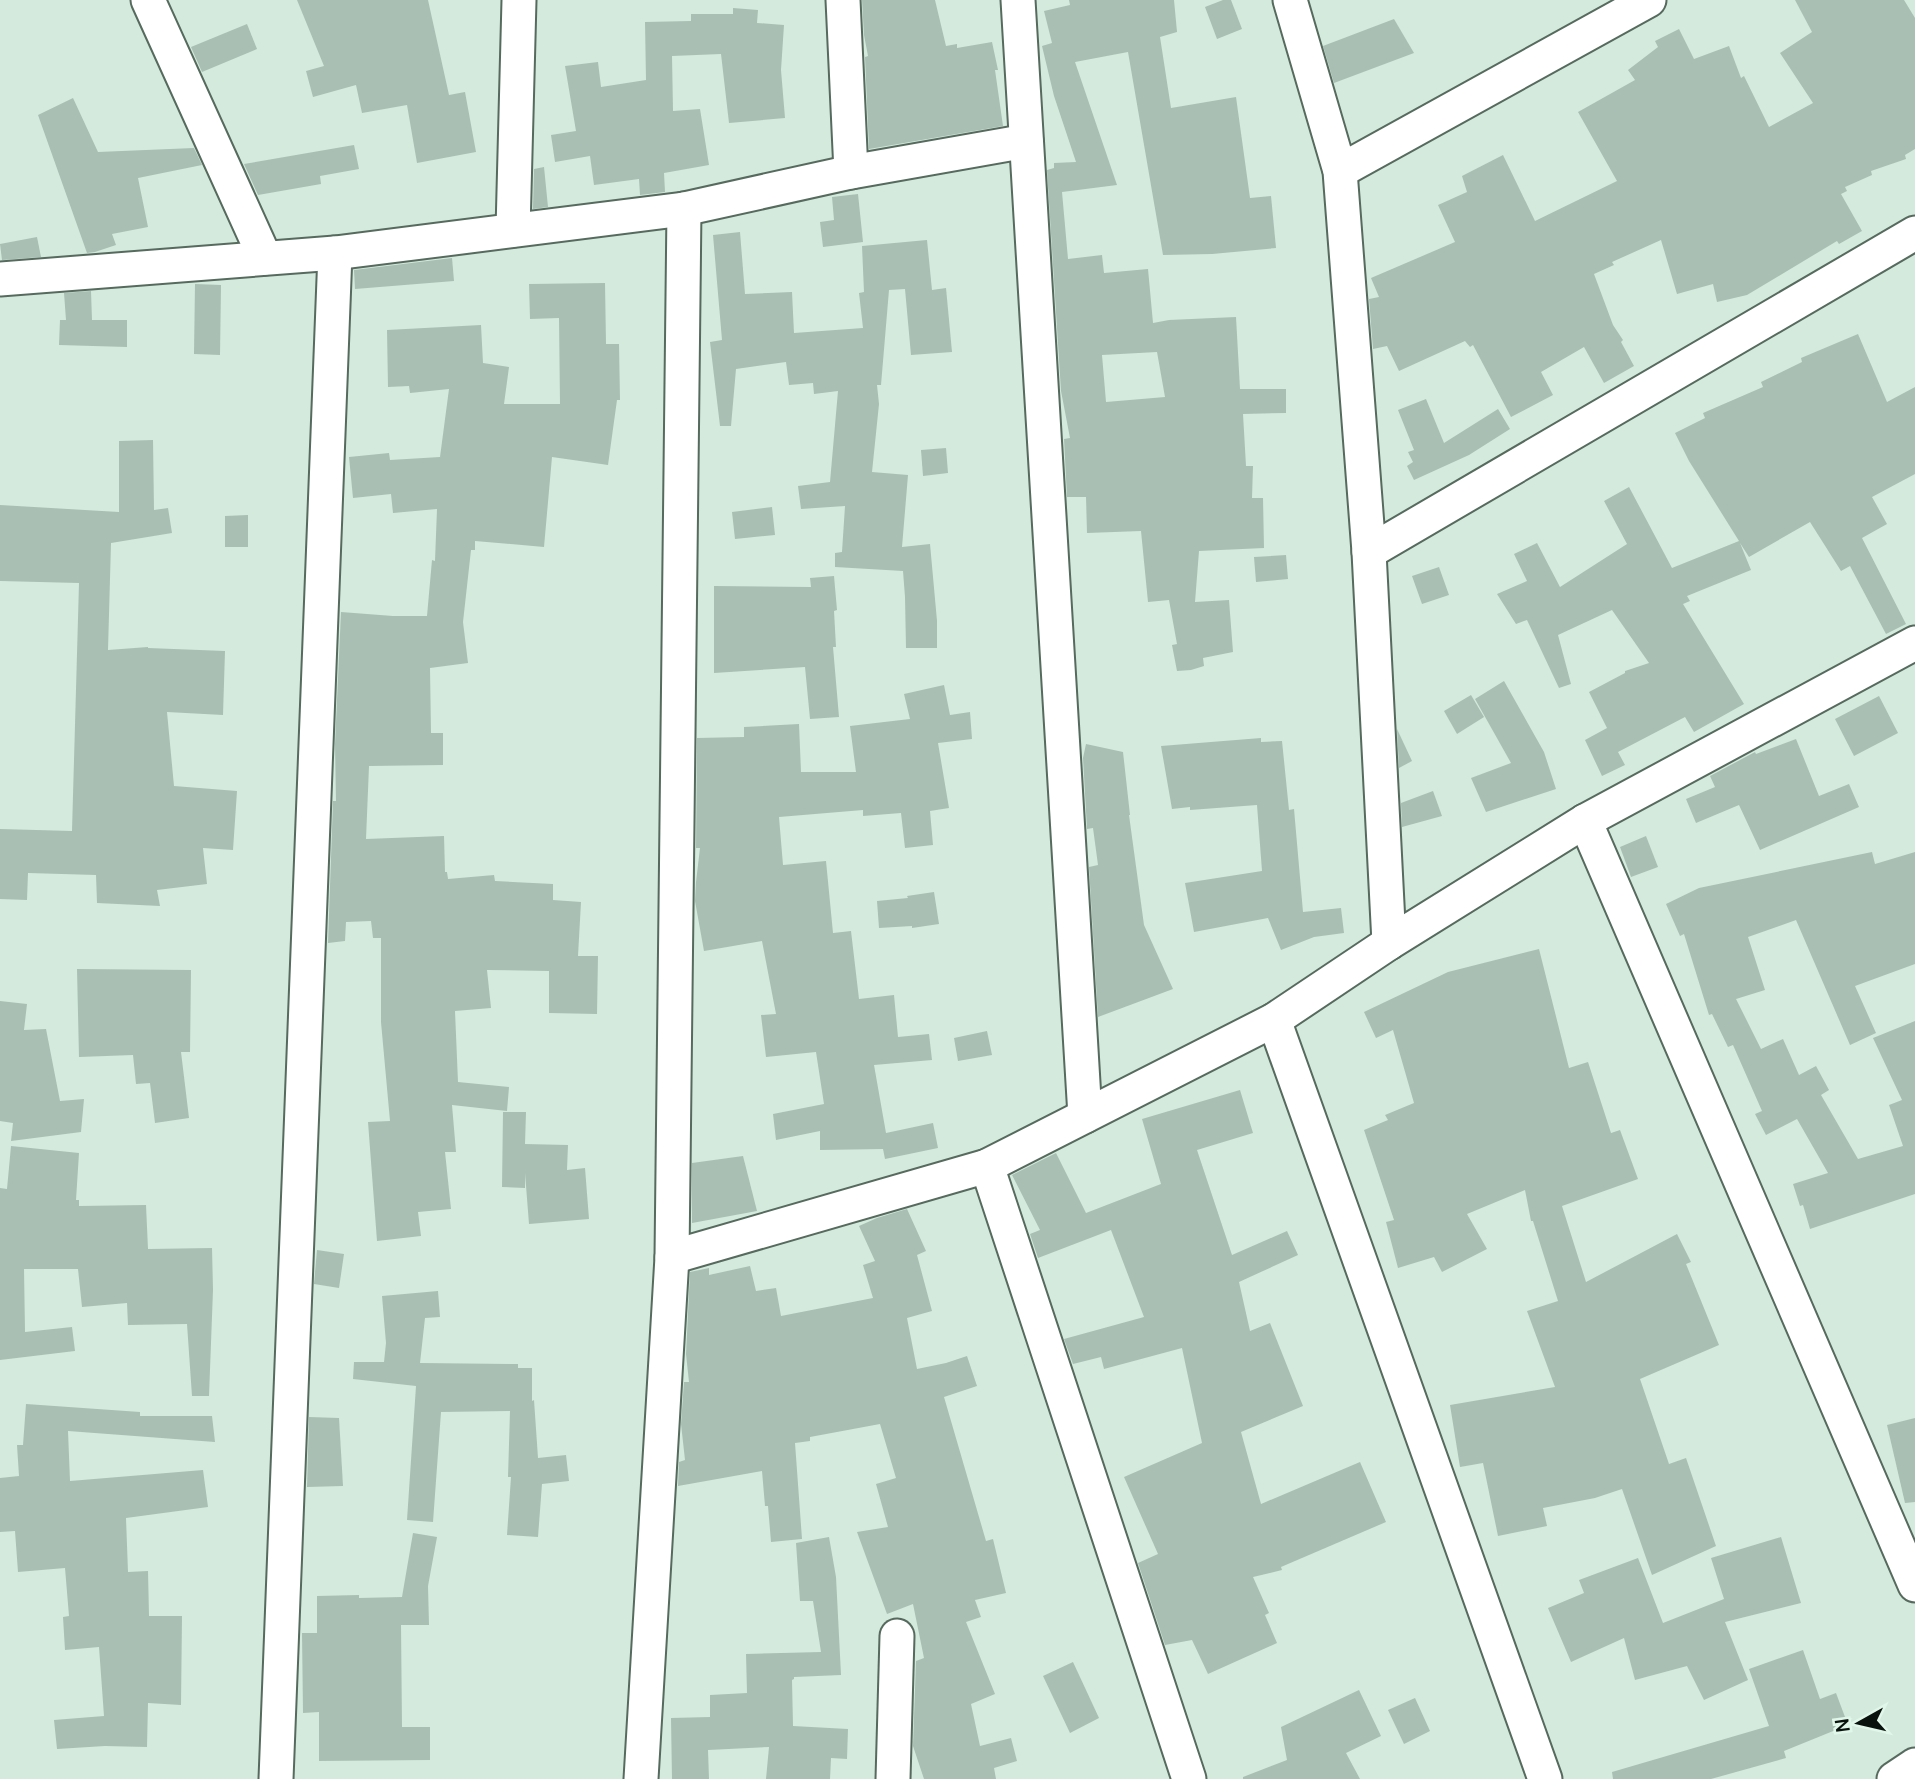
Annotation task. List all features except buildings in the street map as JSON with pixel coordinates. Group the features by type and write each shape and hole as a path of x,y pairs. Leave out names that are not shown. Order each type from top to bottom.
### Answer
{"street":[{"path":"148,0 265,258"},
{"path":"513,230 519,0"},
{"path":"843,0 851,172"},
{"path":"1018,0 1085,1116"},
{"path":"1290,0 1340,171 1369,552 1389,943"},
{"path":"1340,171 1649,0"},
{"path":"0,279 335,253 684,209 851,172 1026,141"},
{"path":"641,1779 672,1257 684,209"},
{"path":"1369,552 1915,233"},
{"path":"276,1779 335,253"},
{"path":"672,1257 987,1166 1274,1020 1389,943 1585,821 1915,643"},
{"path":"1585,821 1915,1585"},
{"path":"1274,1020 1545,1779"},
{"path":"987,1166 1189,1779"},
{"path":"893,1779 897,1636"},
{"path":"1894,1779 1915,1765"}]}
